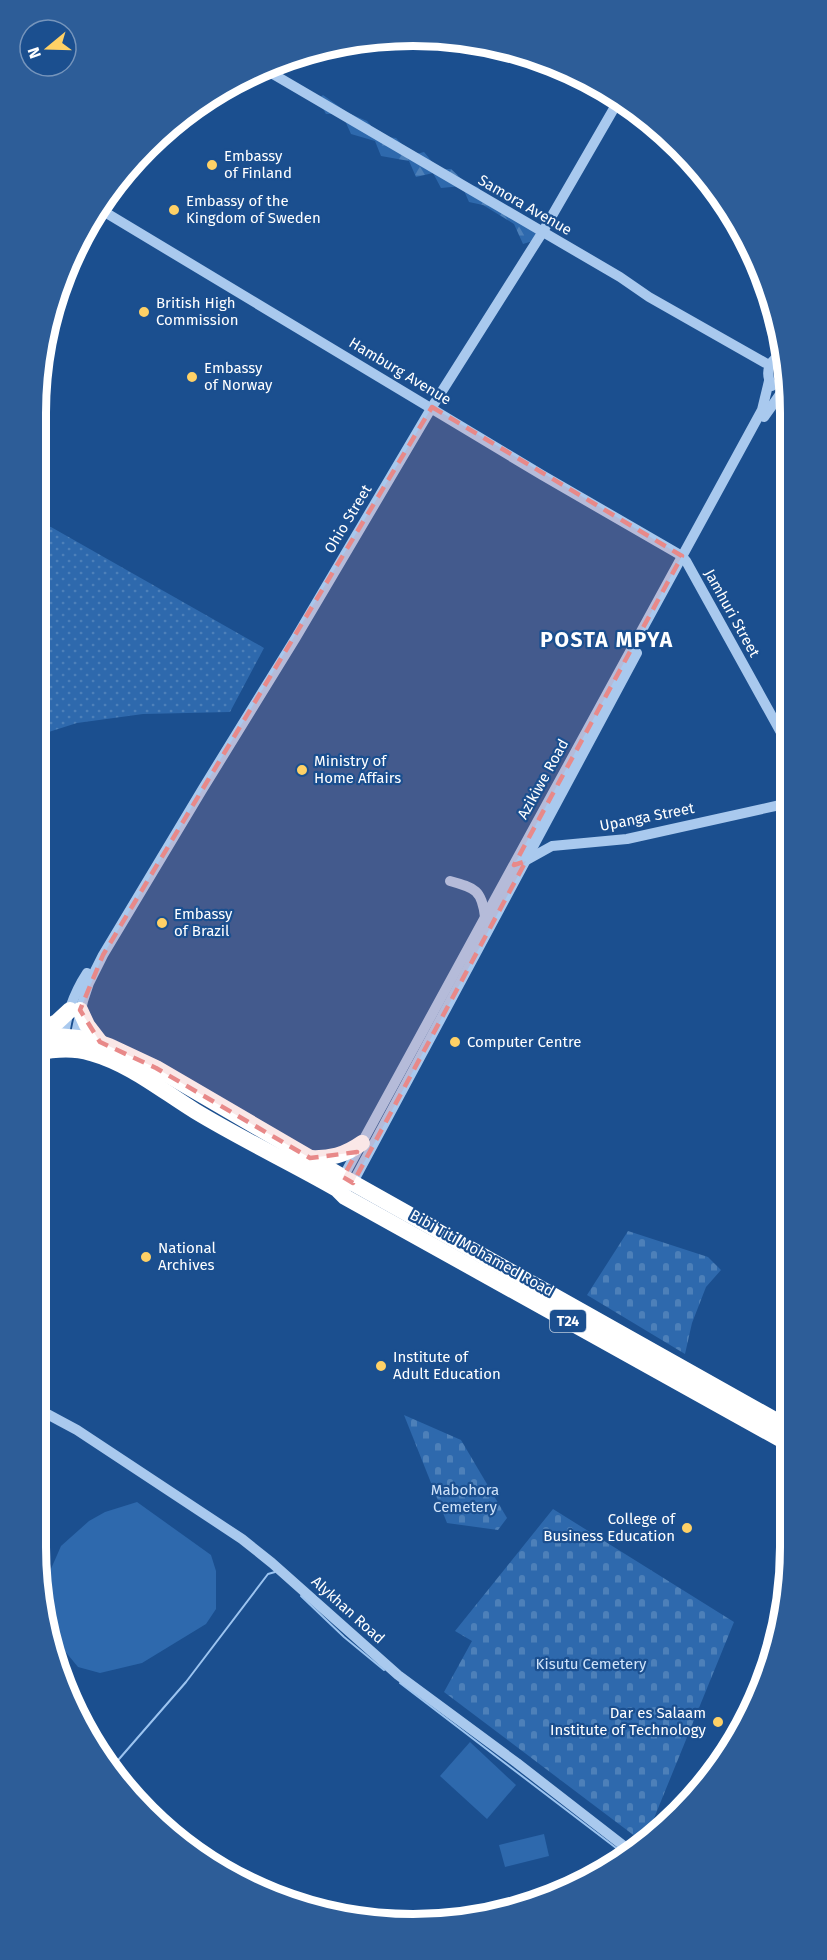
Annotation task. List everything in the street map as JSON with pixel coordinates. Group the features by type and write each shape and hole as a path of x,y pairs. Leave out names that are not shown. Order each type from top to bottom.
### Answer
{"highway":[{"path":"46,1027 75,1010 100,1042"},
{"path":"46,1040 69,1041"},
{"name":"Bibi Titi Mohamed Road","path":"69,1041 117,1062 196,1111 345,1187 780,1423"},
{"name":"Bibi Titi Mohamed Road","path":"69,1041 100,1042 156,1068 310,1158 345,1187 780,1439"},
{"path":"46,1049 69,1041"},
{"path":"310,1158 336,1156 362,1143"}],"street":[{"name":"Samora Avenue","path":"273,74 649,297 770,365"},
{"name":"Ohio Street","path":"69,1041 75,1010 103,955 295,639 432,407 542,233 615,107"},
{"name":"Hamburg Avenue","path":"106,213 684,559"},
{"path":"770,365 776,359"},
{"name":"Azikiwe Road","path":"345,1187 545,826 762,410 769,381 770,365"},
{"path":"769,381 780,392"},
{"name":"Azikiwe Road","path":"345,1187 362,1143 513,865 768,409 780,397"},
{"name":"Jamhuri Street","path":"684,559 780,731"},
{"name":"Upanga Street","path":"513,865 526,861 552,846 627,839 780,805"},
{"path":"545,826 549,844 552,846"},
{"path":"450,881 477,892 482,902 485,918"},
{"name":"Alykhan Road","path":"46,1413 77,1430 242,1539 398,1675 625,1847"}],"highlighted area":[{"path":"432,407 682,556 514,865 526,861 353,1183 343,1177 357,1152 310,1158 156,1068 100,1042 80,1010 103,955"}],"green space":[{"path":"323,95 348,113 367,121 379,136 396,138 412,155 424,152 438,169 451,169 467,184 478,187 487,200 538,225 536,240 523,244 514,224 483,205 469,202 462,186 441,188 433,173 416,177 409,161 381,156 375,141 351,134 342,114 326,114 318,99"},
{"path":"46,526 51,527 264,648 230,712 143,714 77,723 46,733"},
{"path":"628,1231 708,1257 721,1270 706,1287 692,1323 685,1354 587,1295"},
{"name":"Mabohora Cemetery","path":"404,1415 461,1440 507,1518 498,1530 447,1523"},
{"path":"137,1502 211,1555 216,1571 216,1609 206,1624 142,1663 100,1673 78,1667 60,1644 48,1576 61,1546 89,1521 105,1512"},
{"name":"Kisutu Cemetery","path":"553,1509 734,1622 651,1826 637,1838 444,1692 472,1641 455,1631"},
{"path":"470,1742 516,1785 487,1819 440,1776"},
{"path":"544,1834 549,1856 505,1867 499,1845"}],"waterway":[{"path":"116,1762 186,1682 268,1574 275,1572"},
{"path":"301,1596 344,1637 384,1670"},
{"path":"400,1683 619,1850"}],"place":[{"name":"Embassy of Finland","path":"212,165"},
{"name":"Embassy of the Kingdom of Sweden","path":"174,210"},
{"name":"British High Commission","path":"144,312"},
{"name":"Embassy of Norway","path":"192,377"},
{"name":"Ministry of Home Affairs","path":"302,770"},
{"name":"Embassy of Brazil","path":"162,923"},
{"name":"Computer Centre","path":"455,1042"},
{"name":"National Archives","path":"146,1257"},
{"name":"Institute of Adult Education","path":"381,1366"},
{"name":"College of Business Education","path":"687,1528"},
{"name":"Dar es Salaam Institute of Technology","path":"718,1722"}],"district":[{"name":"POSTA MPYA","path":"607,640"}]}
